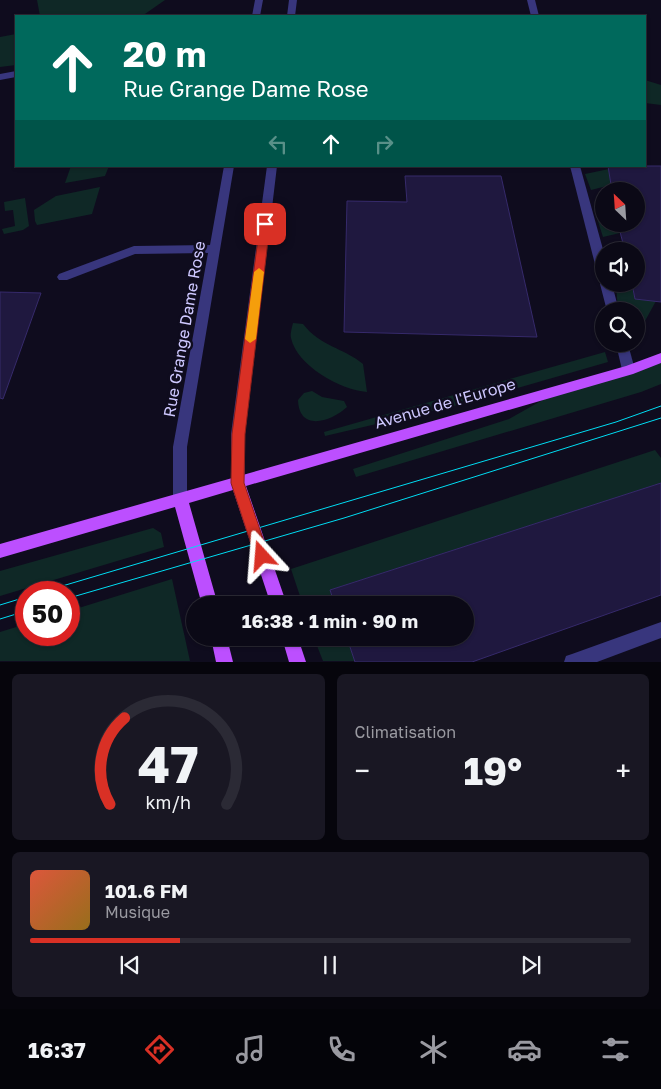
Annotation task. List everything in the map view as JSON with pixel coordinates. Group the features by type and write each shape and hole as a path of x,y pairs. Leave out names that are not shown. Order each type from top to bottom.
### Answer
{"main road":[{"name":"Avenue de l'Europe","path":"0,551 628,370 661,358"},
{"path":"238,483 276,596"},
{"path":"180,499 207,596"},
{"path":"221,646 226,662"},
{"path":"293,646 298,662"}],"street":[{"path":"256,15 260,0"},
{"path":"292,15 293,0"},
{"path":"531,0 536,15"},
{"path":"0,77 15,74"},
{"name":"Rue Grange Dame Rose","path":"180,499 180,447 229,167"},
{"path":"238,483 238,434 272,167"},
{"path":"575,167 595,242"},
{"path":"63,277 134,250 215,249"},
{"path":"624,352 628,370"},
{"path":"572,662 661,630"}],"green space":[{"path":"37,0 165,0 143,15 40,15"},
{"path":"15,34 15,65 0,67 0,37"},
{"path":"646,80 661,85 661,105 646,103"},
{"path":"71,167 109,167 105,176 65,183"},
{"path":"609,169 611,182 595,182 595,189 591,190 585,174"},
{"path":"100,187 92,214 37,225 34,210 56,196"},
{"path":"25,198 29,226 23,230 4,234 2,229 15,226 13,210 5,211 4,202"},
{"path":"601,232 620,232 620,233 603,237"},
{"path":"617,292 633,292 635,299 656,301 645,321 645,302 617,302"},
{"path":"293,323 303,324 317,338 363,364 367,392 345,387 311,367 295,348 291,336"},
{"path":"605,352 608,362 462,404 325,436 324,432"},
{"path":"661,362 661,384 641,392 356,477 353,469 509,419 548,397"},
{"path":"312,391 322,397 344,401 347,407 325,420 310,420 304,417 298,400 304,393"},
{"path":"655,450 661,458 661,483 330,590 332,596 300,596 291,569"},
{"path":"153,528 161,533 164,547 50,581 15,581 15,592 0,596 0,571"},
{"path":"172,579 190,661 0,661 0,632 15,627 15,646 80,646 80,608"},
{"path":"317,646 350,646 355,661 323,661"}],"building":[{"path":"661,166 661,302 635,299 634,292 645,292 645,242 623,242 620,232 645,232 645,182 611,182 608,167"},
{"path":"405,176 501,176 537,337 344,332 347,201 407,202"},
{"path":"0,292 41,293 3,399 0,398"},
{"path":"661,483 661,595 472,662 355,662 350,646 474,646 474,596 332,596 330,590"}],"tram line":[{"path":"79,581 616,422 661,406"},
{"path":"80,595 344,518 661,418"},
{"path":"0,605 15,600"},
{"path":"0,619 15,614"}],"slow traffic":[{"path":"250,339 259,272"}],"route":[{"path":"262,556 238,483 238,434 265,224"}]}
